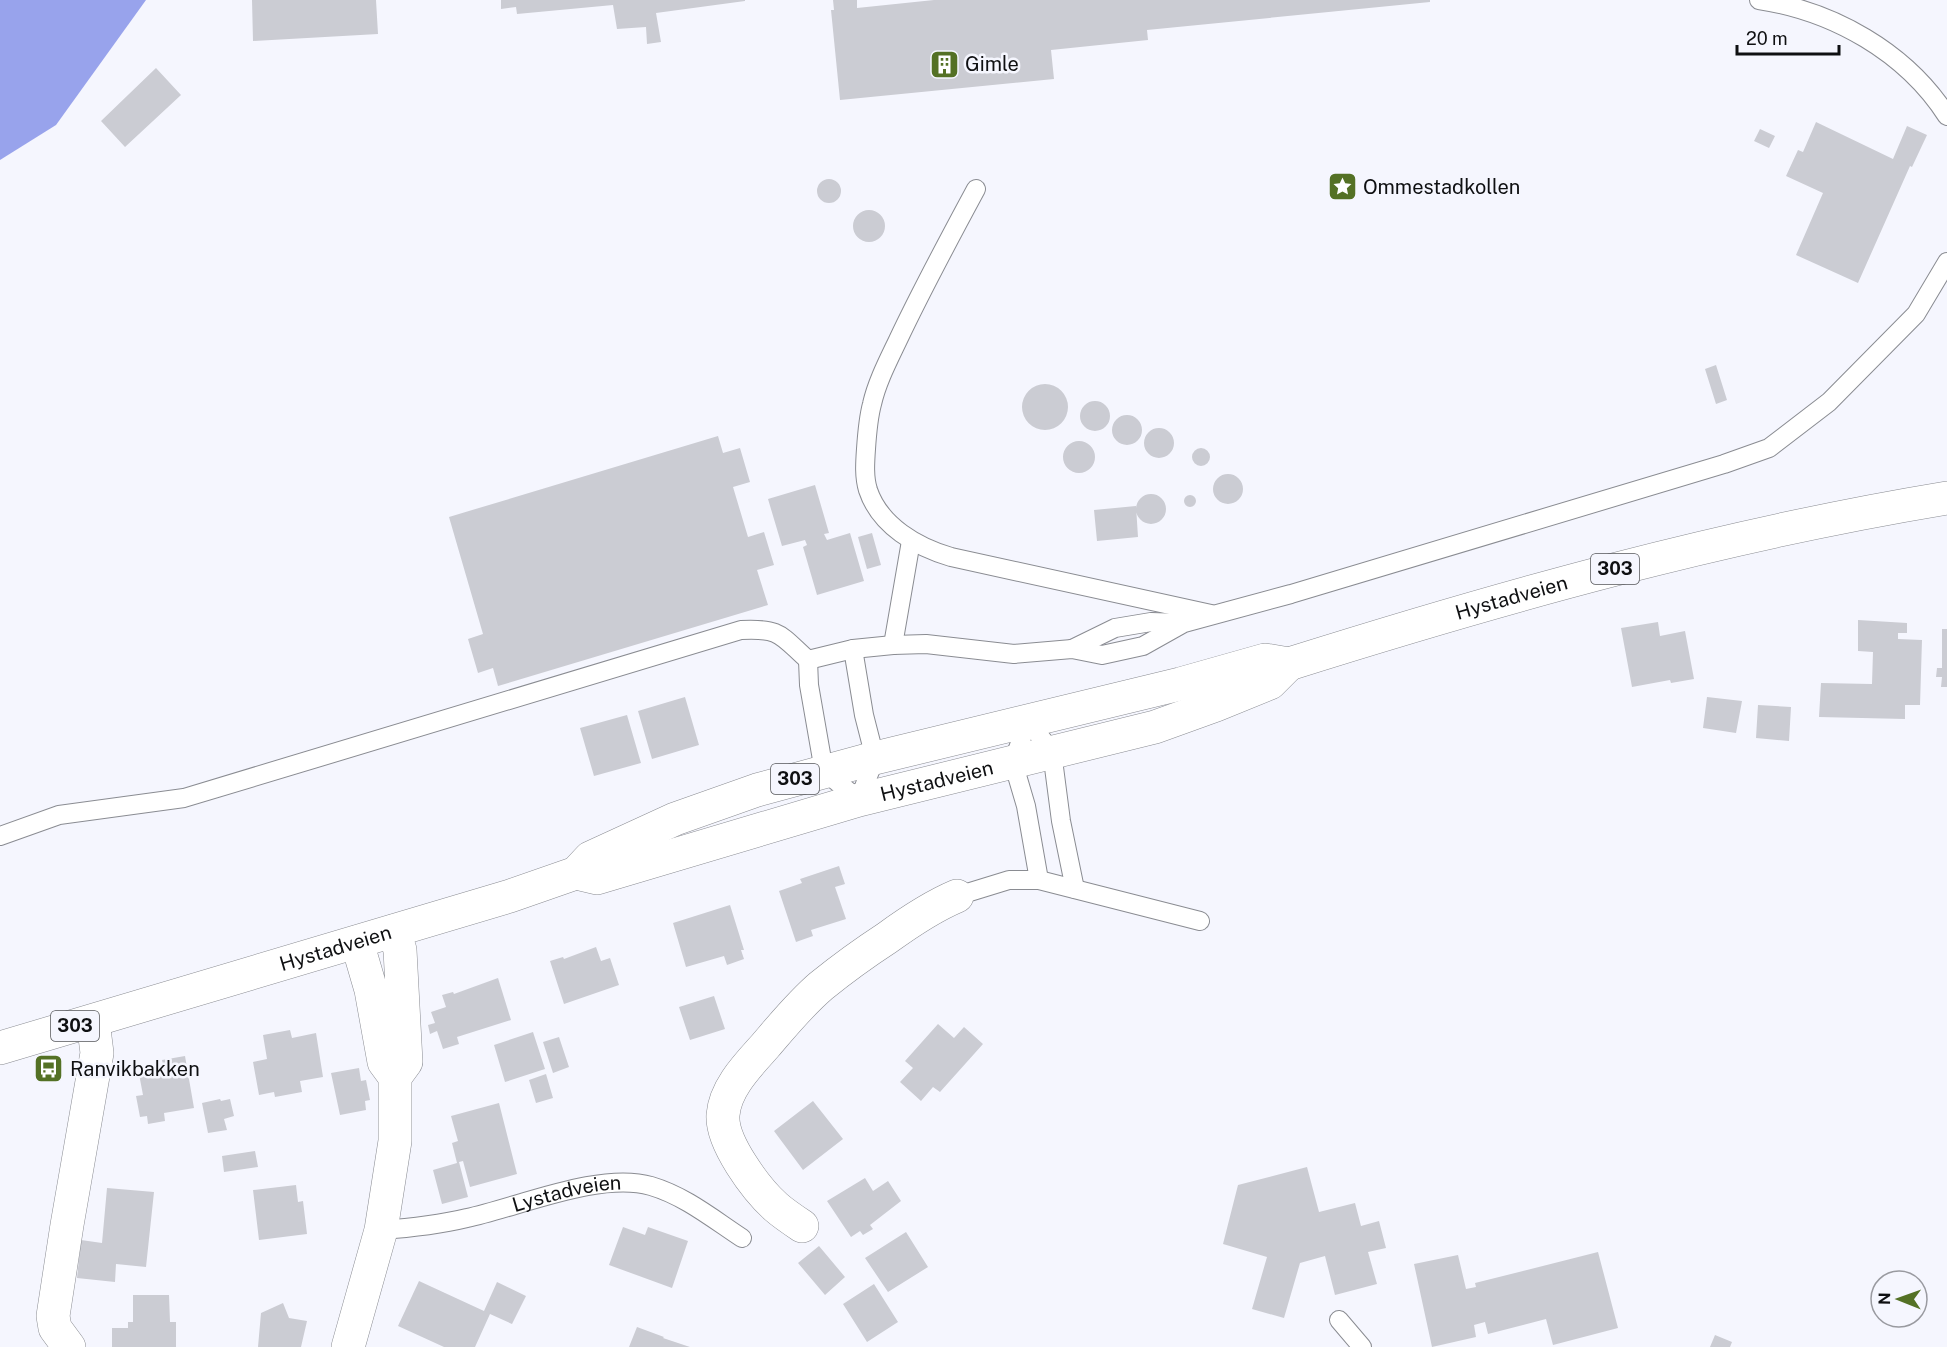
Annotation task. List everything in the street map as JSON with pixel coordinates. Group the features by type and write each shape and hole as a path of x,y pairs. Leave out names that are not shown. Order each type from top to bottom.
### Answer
{"main road":[{"name":"Hystadveien","path":"0,1048 510,896 576,873 590,858 675,819 757,790 824,771 1180,684 1265,660 1289,664 1427,620 1672,554 1947,498"},
{"name":"Hystadveien","path":"576,873 597,878 859,800 1155,727 1270,683 1289,664"},
{"path":"802,1226 768,1199 743,1167 734,1151 724,1129 723,1116 730,1090 752,1060 796,1010 821,986 920,914 957,896"},
{"path":"348,1347 381,1230 395,1141 395,1077 406,1062 400,950 394,931"},
{"path":"357,942 371,990 384,1062 395,1077"},
{"path":"69,1347 55,1328 53,1316 96,1063 93,1021"}],"lane":[{"path":"1759,0 1786,4 1817,14 1859,34 1910,70 1935,97 1947,116"},
{"path":"976,189 914,305 872,402 865,468 868,489 874,503 884,517 911,541 926,550 1216,615"},
{"path":"808,660 854,649 893,645 926,644 1014,654 1072,649 1102,655 1143,646 1184,623 1291,594 1701,471 1769,448 1829,402 1890,342 1916,314 1947,262"},
{"path":"893,645 911,541"},
{"path":"0,836 59,815 184,798 741,630 759,629 778,632 808,660 809,685 824,771 859,800 875,758 864,716 854,649"},
{"path":"1029,721 1052,752 1061,821 1075,889"},
{"path":"1029,721 1012,762 1026,806 1039,880"},
{"path":"957,896 1000,882 1039,880 1200,921"},
{"name":"Lystadveien","path":"381,1230 421,1227 459,1220 593,1184 624,1181 650,1185 679,1196 742,1238"},
{"path":"1340,1320 1362,1347"}],"water":[{"path":"0,0 146,0 56,125 0,160"}],"building":[{"path":"252,0 376,0 378,34 253,41"},
{"path":"501,0 745,1 656,13 661,42 647,44 646,27 617,29 613,5 517,14 516,7 501,9"},
{"name":"Gimle","path":"833,0 857,0 857,8 934,0 1430,0 1430,2 1147,30 1148,40 1051,50 1054,79 840,100 831,10 834,10"},
{"path":"156,68 181,95 125,147 101,121"},
{"path":"1816,122 1893,159 1907,126 1927,135 1912,167 1910,166 1858,283 1796,255 1823,193 1786,176 1798,150 1803,152"},
{"path":"1760,129 1775,136 1769,148 1754,141"},
{"path":"829,179 838,182 841,191 838,200 829,203 820,200 817,191 820,182"},
{"path":"869,210 881,214 885,226 881,238 869,242 857,238 853,226 857,214"},
{"path":"1716,365 1727,400 1716,404 1705,369"},
{"path":"1045,384 1061,391 1068,407 1061,423 1045,430 1029,423 1022,407 1029,391"},
{"path":"1095,401 1101,402 1109,410 1109,422 1101,430 1095,431 1089,430 1081,422 1080,416 1081,410 1089,402"},
{"path":"1127,415 1133,416 1141,424 1141,436 1133,444 1127,445 1121,444 1113,436 1112,430 1113,424 1121,416"},
{"path":"1159,428 1169,433 1174,443 1169,453 1159,458 1149,453 1144,443 1149,433"},
{"path":"718,436 723,453 740,448 750,482 733,487 748,537 764,532 774,565 757,570 768,605 498,686 493,668 478,673 468,639 483,634 449,517"},
{"path":"1079,441 1091,445 1095,457 1091,469 1079,473 1067,469 1063,457 1067,445"},
{"path":"1201,448 1207,451 1210,457 1207,463 1201,466 1195,463 1192,457 1195,451"},
{"path":"1228,474 1238,479 1243,489 1238,499 1228,504 1218,499 1213,489 1218,479"},
{"path":"815,485 829,533 824,534 827,540 850,533 864,581 817,595 803,547 807,545 805,540 782,546 768,499"},
{"path":"1151,494 1161,499 1166,509 1161,519 1151,524 1141,519 1136,509 1141,499"},
{"path":"1192,495 1195,496 1195,506 1188,507 1185,506 1184,499 1185,496"},
{"path":"1136,506 1138,537 1097,541 1094,510"},
{"path":"872,533 881,565 867,569 858,537"},
{"path":"1858,620 1907,623 1907,633 1898,633 1898,639 1922,640 1920,705 1905,705 1905,719 1819,717 1821,683 1872,684 1873,652 1858,651"},
{"path":"1658,622 1660,636 1685,631 1694,679 1671,683 1670,680 1632,687 1621,628"},
{"path":"1942,629 1947,629 1947,687 1941,687 1942,677 1936,677 1937,668 1942,668"},
{"path":"685,697 699,745 652,759 638,711"},
{"path":"1707,697 1742,701 1736,733 1703,728"},
{"path":"1758,705 1791,707 1789,741 1756,738"},
{"path":"627,715 641,763 594,776 580,728"},
{"path":"839,866 845,884 835,887 846,919 811,930 813,936 796,942 779,891 802,883 800,879"},
{"path":"730,905 744,950 741,950 744,959 727,965 724,956 686,967 673,923"},
{"path":"596,947 601,961 610,958 619,985 564,1004 550,961 563,957 564,959"},
{"path":"498,978 511,1020 457,1037 459,1044 443,1049 437,1031 430,1034 428,1025 435,1023 431,1012 446,1007 442,995 453,992 454,994"},
{"path":"714,996 725,1029 690,1040 679,1007"},
{"path":"938,1024 954,1038 964,1027 983,1044 940,1092 933,1087 921,1101 900,1082 913,1068 905,1061"},
{"path":"290,1030 292,1038 316,1033 323,1077 300,1081 302,1092 275,1097 274,1092 259,1095 253,1062 267,1059 263,1035"},
{"path":"533,1032 545,1069 505,1082 494,1045"},
{"path":"559,1037 569,1067 553,1073 543,1042"},
{"path":"185,1056 194,1108 164,1113 165,1121 148,1124 147,1116 140,1117 136,1096 143,1095 139,1074 164,1069 162,1060"},
{"path":"359,1068 361,1081 366,1080 370,1100 365,1101 366,1110 340,1115 331,1073"},
{"path":"546,1074 553,1098 536,1103 529,1080"},
{"path":"220,1099 221,1101 230,1099 234,1116 224,1119 227,1130 208,1133 202,1103"},
{"path":"813,1101 843,1139 803,1170 774,1131"},
{"path":"499,1103 517,1174 470,1187 463,1161 459,1162 468,1197 442,1204 433,1170 457,1163 452,1143 458,1141 451,1116"},
{"path":"255,1151 258,1167 224,1172 222,1156"},
{"path":"1307,1167 1319,1212 1355,1203 1361,1226 1379,1221 1386,1248 1368,1252 1377,1284 1335,1295 1325,1256 1300,1263 1284,1318 1252,1309 1267,1257 1223,1244 1238,1185"},
{"path":"865,1178 873,1191 888,1181 901,1201 870,1225 873,1229 863,1235 860,1231 851,1237 827,1201"},
{"path":"296,1185 298,1202 303,1201 307,1234 259,1240 253,1190"},
{"path":"107,1188 154,1192 146,1267 116,1264 115,1282 77,1278 81,1240 102,1243"},
{"path":"623,1227 645,1235 648,1227 688,1241 672,1288 609,1265"},
{"path":"906,1232 928,1267 888,1292 865,1258"},
{"path":"819,1246 845,1277 825,1295 798,1263"},
{"path":"1598,1252 1618,1328 1553,1345 1546,1319 1488,1334 1485,1322 1474,1325 1476,1337 1432,1347 1414,1264 1458,1255 1466,1289 1476,1287 1475,1283"},
{"path":"419,1281 484,1311 497,1282 526,1296 512,1324 490,1314 475,1347 444,1347 398,1326"},
{"path":"874,1284 898,1322 867,1342 843,1304"},
{"path":"133,1295 169,1295 170,1322 176,1322 176,1347 112,1347 112,1328 128,1328 128,1322 133,1322"},
{"path":"283,1303 289,1318 307,1321 301,1347 258,1347 261,1313"},
{"path":"637,1327 663,1338 690,1347 629,1347"},
{"path":"1715,1335 1732,1342 1730,1347 1710,1347"}],"place":[{"name":"Gimle","path":"944,64"},
{"name":"Ommestadkollen","path":"1342,187"},
{"name":"Ranvikbakken","path":"49,1069"}]}
